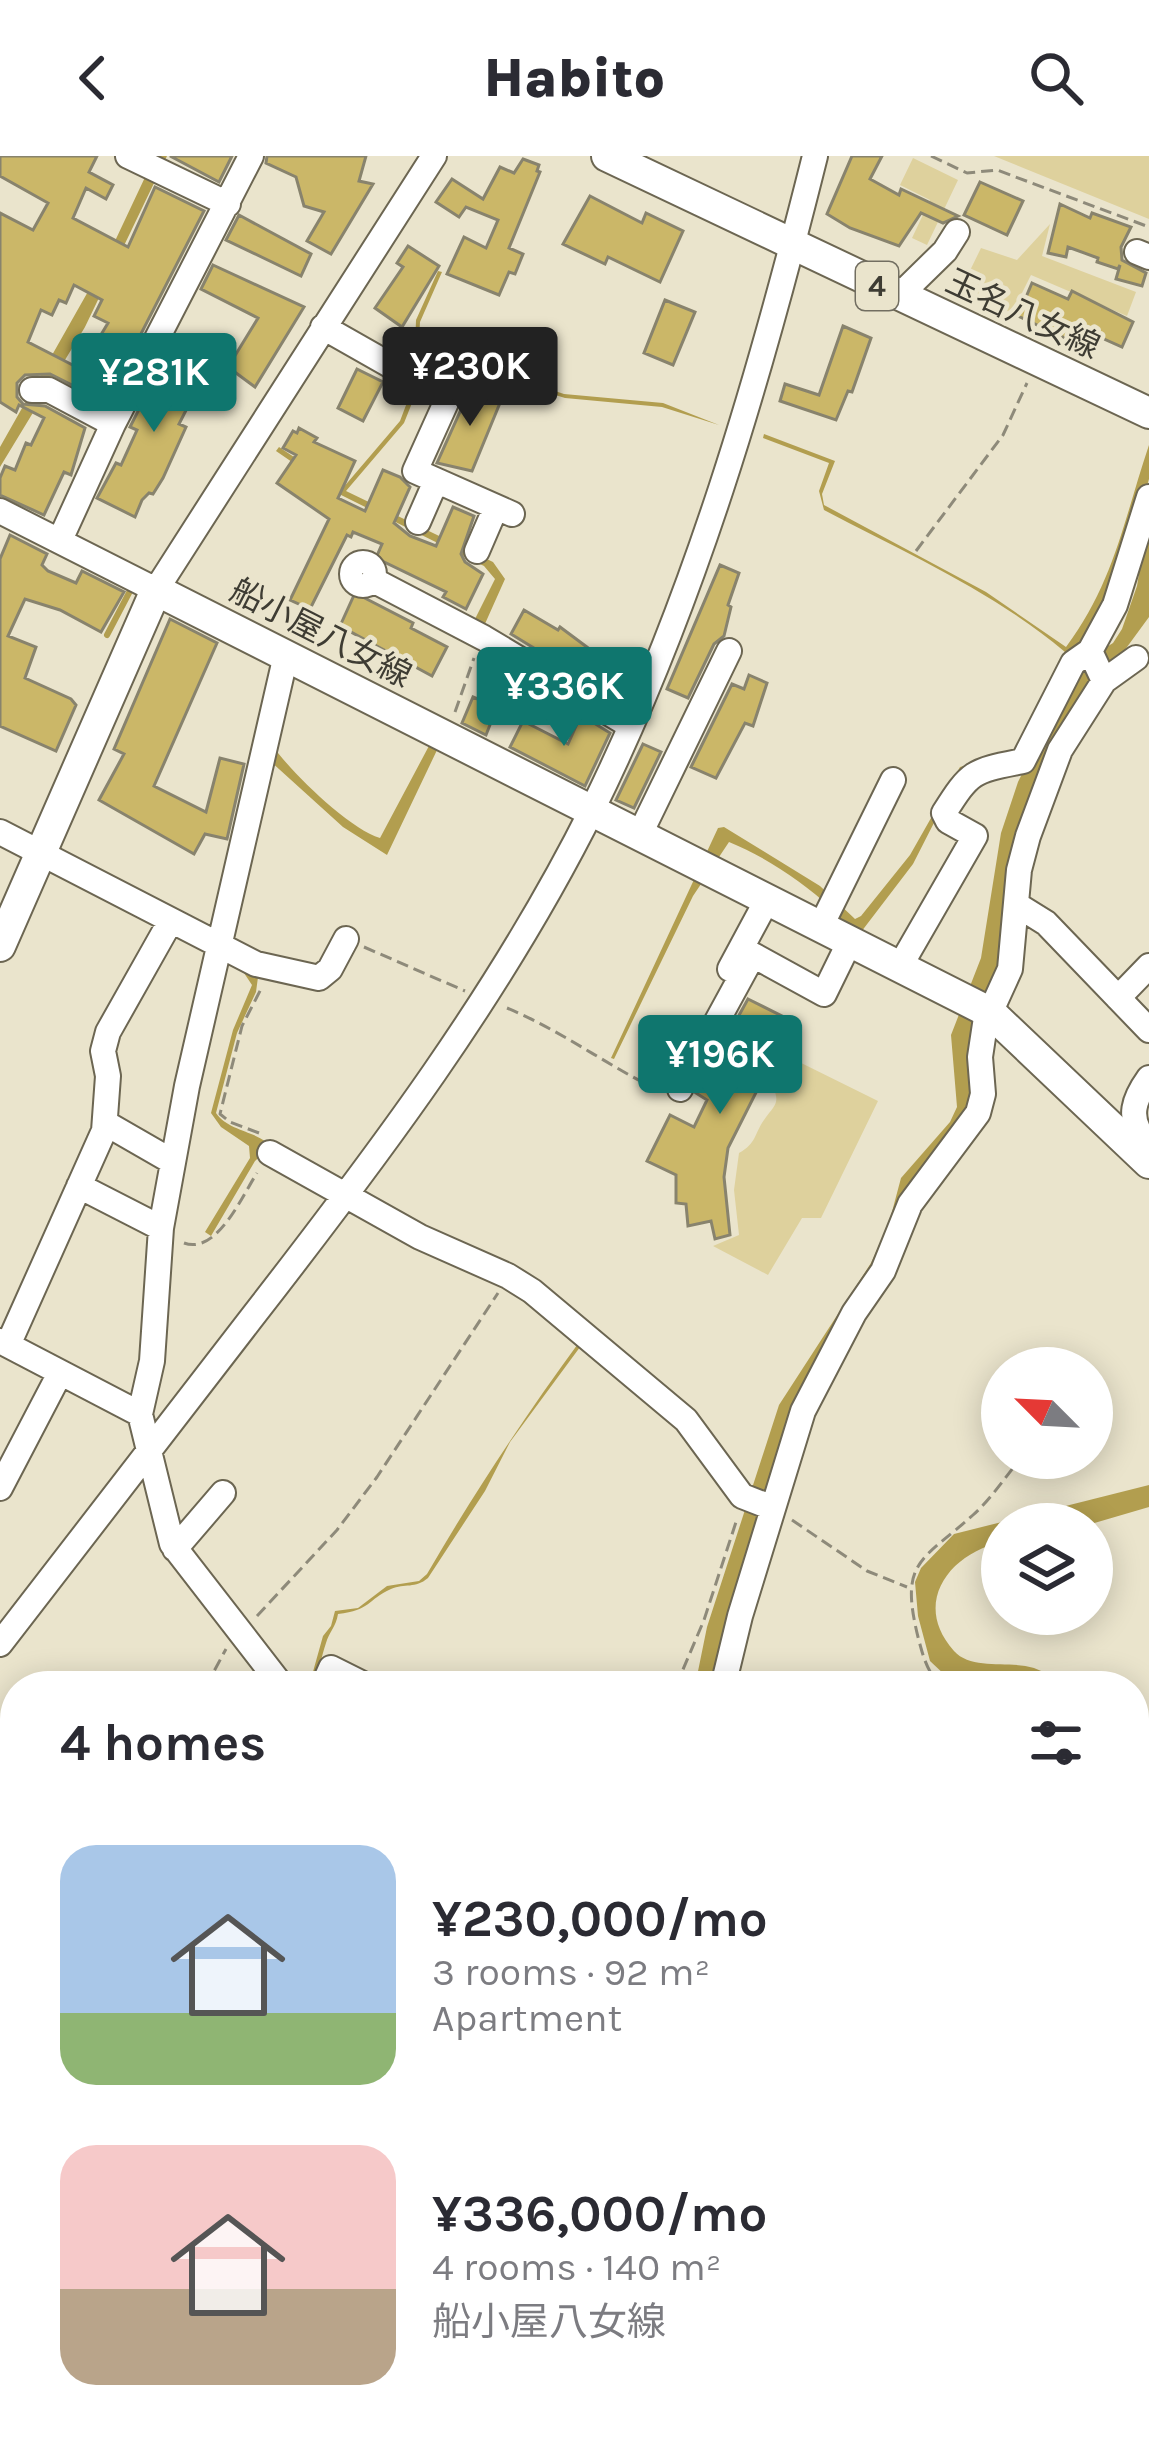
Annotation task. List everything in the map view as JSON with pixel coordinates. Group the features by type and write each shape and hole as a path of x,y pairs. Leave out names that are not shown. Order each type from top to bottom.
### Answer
{"main road":[{"name":"玉名八女線","path":"607,156 1149,413"},
{"name":"船小屋八女線","path":"156,590 766,902 827,913 849,943 980,1008 1144,1146"},
{"path":"0,946 156,590"}],"street":[{"path":"128,156 228,204"},
{"path":"60,540 112,424 251,156"},
{"path":"0,512 156,590 434,156"},
{"path":"0,1643 348,1195 484,999 592,809 696,567 734,455 815,156"},
{"path":"899,296 945,251 957,232"},
{"path":"323,327 448,398 415,471 504,510 477,551"},
{"path":"32,390 49,390 112,424"},
{"path":"418,522 436,481"},
{"path":"898,968 975,836 948,821 944,813 966,778 983,769 1023,761 1072,663 1091,653 1115,605 1149,497"},
{"path":"373,580 482,637 629,725"},
{"path":"640,834 729,651"},
{"path":"1091,653 1104,680"},
{"path":"270,1671 176,1549 140,1414 152,1360 161,1230 173,1162 286,655"},
{"path":"725,1671 759,1503 854,1313 884,1271 910,1204 978,1112 985,1024 980,1008 1010,969 1019,870 1060,750 1104,680 1136,658"},
{"path":"827,913 893,780"},
{"path":"0,832 260,964 319,978 330,969 346,939"},
{"path":"671,1091 766,902"},
{"path":"1017,905 1046,923 1149,1030"},
{"path":"104,1130 109,1076 103,1064 108,1032 170,922"},
{"path":"671,1091 753,955 824,994 849,943"},
{"path":"1118,998 1149,966"},
{"path":"1144,1146 1133,1107 1149,1078"},
{"path":"140,1414 4,1343 107,1124 173,1162"},
{"path":"270,1153 420,1237 532,1291 686,1420 759,1503"},
{"path":"79,1186 161,1230"},
{"path":"0,1488 59,1375"},
{"path":"176,1549 223,1493"}],"path":[{"path":"931,156 967,173 997,170 1149,227"},
{"path":"916,551 1003,435 1027,382"},
{"path":"446,736 482,637"},
{"path":"346,939 544,1023 617,1070 671,1091"},
{"path":"161,1230 193,1246 204,1244 270,1153 270,1137 220,1114 242,1026 262,984 260,964"},
{"path":"214,1671 231,1641 337,1531 364,1495 508,1276"},
{"path":"929,1671 909,1587 913,1573 935,1544 974,1515 1004,1479"},
{"path":"682,1671 759,1503 867,1571 909,1587"}],"shaded area":[{"path":"155,156 167,156 85,327 0,467 0,447 107,258"},
{"path":"994,156 1149,156 1149,219"},
{"path":"913,158 958,180 927,245 912,238 930,200 900,185"},
{"path":"1050,224 1042,256 1136,292 1127,316 1031,275 1012,313 960,291 981,248 1017,260"},
{"path":"438,271 442,272 420,322 419,338 564,394 663,403 719,425 662,407 565,398 494,376 419,343 419,378 414,378 416,320"},
{"path":"411,392 416,393 404,423 346,491 493,562 505,579 484,626 474,621 495,579 484,566 337,493 276,451 279,447 342,489 400,421"},
{"path":"764,434 835,461 822,494 824,505 986,592 1066,647 1107,574 1149,445 1149,479 1117,585 1021,753 940,811 913,864 858,936 796,879 729,842 693,896 614,1059 718,828 724,827 820,886 855,919 861,916 910,855 960,767 1015,752 1065,652 979,592 824,510 819,491 829,463 763,438"},
{"path":"1149,512 1149,617 1056,744 978,1092 852,1307 722,1671 698,1671 707,1627 779,1405 871,1263 889,1223 901,1178 950,1122 957,1107 951,1035 981,958 1001,833 1018,782 1075,667 1113,643 1137,586"},
{"path":"430,744 438,748 387,855 343,827 269,760 272,745 321,798 380,838"},
{"path":"225,962 254,968 258,977 216,1113 266,1142 267,1150 255,1161 211,1236 205,1232 250,1158 249,1146 221,1127 211,1113 233,1030 252,985 244,973"},
{"path":"783,1054 878,1101 821,1218 802,1218 768,1275 713,1246 739,1235 734,1190 739,1153 752,1142 776,1103 771,1082"},
{"path":"580,1341 583,1343 510,1442 485,1491 428,1578 419,1584 391,1589 363,1607 338,1614 317,1671 313,1671 335,1611 358,1608 387,1586 419,1581 427,1574 500,1455"},
{"path":"1149,1485 1149,1507 1113,1518 1113,1503 1077,1503"},
{"path":"981,1527 981,1549 942,1583 936,1615 942,1633 954,1651 971,1661 1040,1671 941,1671 930,1661 918,1616 915,1582 921,1568 954,1534"}],"building":[{"path":"0,156 97,156 89,172 113,185 106,199 86,188 73,218 128,247 155,187 204,211 106,402 50,374 25,375 17,383 17,397 23,404 45,406 85,428 71,475 64,472 44,515 0,495 5,466 15,470 44,418 19,405 16,412 0,402 0,213 33,230 48,203 0,176","holes":["74,285 102,300 94,316 108,323 99,338 108,342 108,350 96,377 28,342 41,310 52,315 59,300 66,303"]},
{"path":"170,156 232,156 219,182"},
{"path":"267,156 366,156 359,181 373,184 331,254 307,241 324,212 304,206 296,177 266,163"},
{"path":"852,156 882,156 870,179 958,216 943,223 921,213 899,246 850,228 827,214"},
{"path":"523,159 539,165 540,172 509,248 523,254 499,295 447,274 464,237 486,248 498,220 466,207 459,217 436,202 452,179 483,199 500,167 514,173"},
{"path":"980,182 1023,201 1007,235 964,215"},
{"path":"590,196 642,223 646,213 683,231 660,282 608,257 605,264 563,244"},
{"path":"1060,204 1090,218 1092,213 1131,227 1121,247 1122,260 1146,273 1142,286 1116,279 1120,265 1118,269 1097,262 1098,258 1068,247 1066,257 1048,253"},
{"path":"239,215 311,254 301,276 226,240"},
{"path":"408,246 439,266 402,327 375,308 403,267 397,263"},
{"path":"213,265 304,307 255,387 228,367 258,318 201,289"},
{"path":"1032,283 1068,299 1072,291 1133,322 1122,347 1086,331 1080,345 1018,316"},
{"path":"665,300 695,312 673,365 644,353"},
{"path":"843,326 871,338 852,392 848,391 836,420 780,401 785,384 819,395"},
{"path":"169,350 206,371 179,424 186,427 163,478 153,494 142,500 135,517 97,498 116,463 121,465 137,430 130,427"},
{"path":"357,369 383,382 363,421 338,408"},
{"path":"465,382 502,398 472,471 437,463 463,405"},
{"path":"299,428 317,438 314,442 355,461 338,498 365,511 383,470 400,477 410,487 394,523 410,536 436,546 453,507 474,516 461,554 483,574 466,609 443,597 446,592 376,558 382,544 353,532 347,535 310,609 290,600 329,519 277,483 296,455 283,448"},
{"path":"10,535 47,554 42,565 48,571 76,583 82,571 124,592 101,632 60,610 25,599 8,636 36,647 25,678 76,705 56,751 0,726 0,559"},
{"path":"720,565 739,573 731,607 724,636 714,644 688,698 667,689"},
{"path":"355,593 447,647 432,676 340,626"},
{"path":"524,610 560,627 607,662 596,686 511,634"},
{"path":"170,619 217,643 154,786 206,812 220,758 244,764 227,839 205,834 194,854 99,800 124,754 114,749"},
{"path":"749,675 767,683 753,726 745,723 716,778 691,767 732,684 744,689"},
{"path":"473,697 497,707 486,735 462,723"},
{"path":"581,715 610,733 585,786 510,747 523,721 568,744"},
{"path":"643,744 661,752 634,808 616,800"},
{"path":"748,999 792,1021 728,1148 724,1177 730,1235 715,1239 711,1221 688,1226 686,1204 676,1203 676,1175 647,1161 670,1115 694,1127 707,1100 696,1093"}],"waterway":[{"path":"107,635 130,591"}]}
